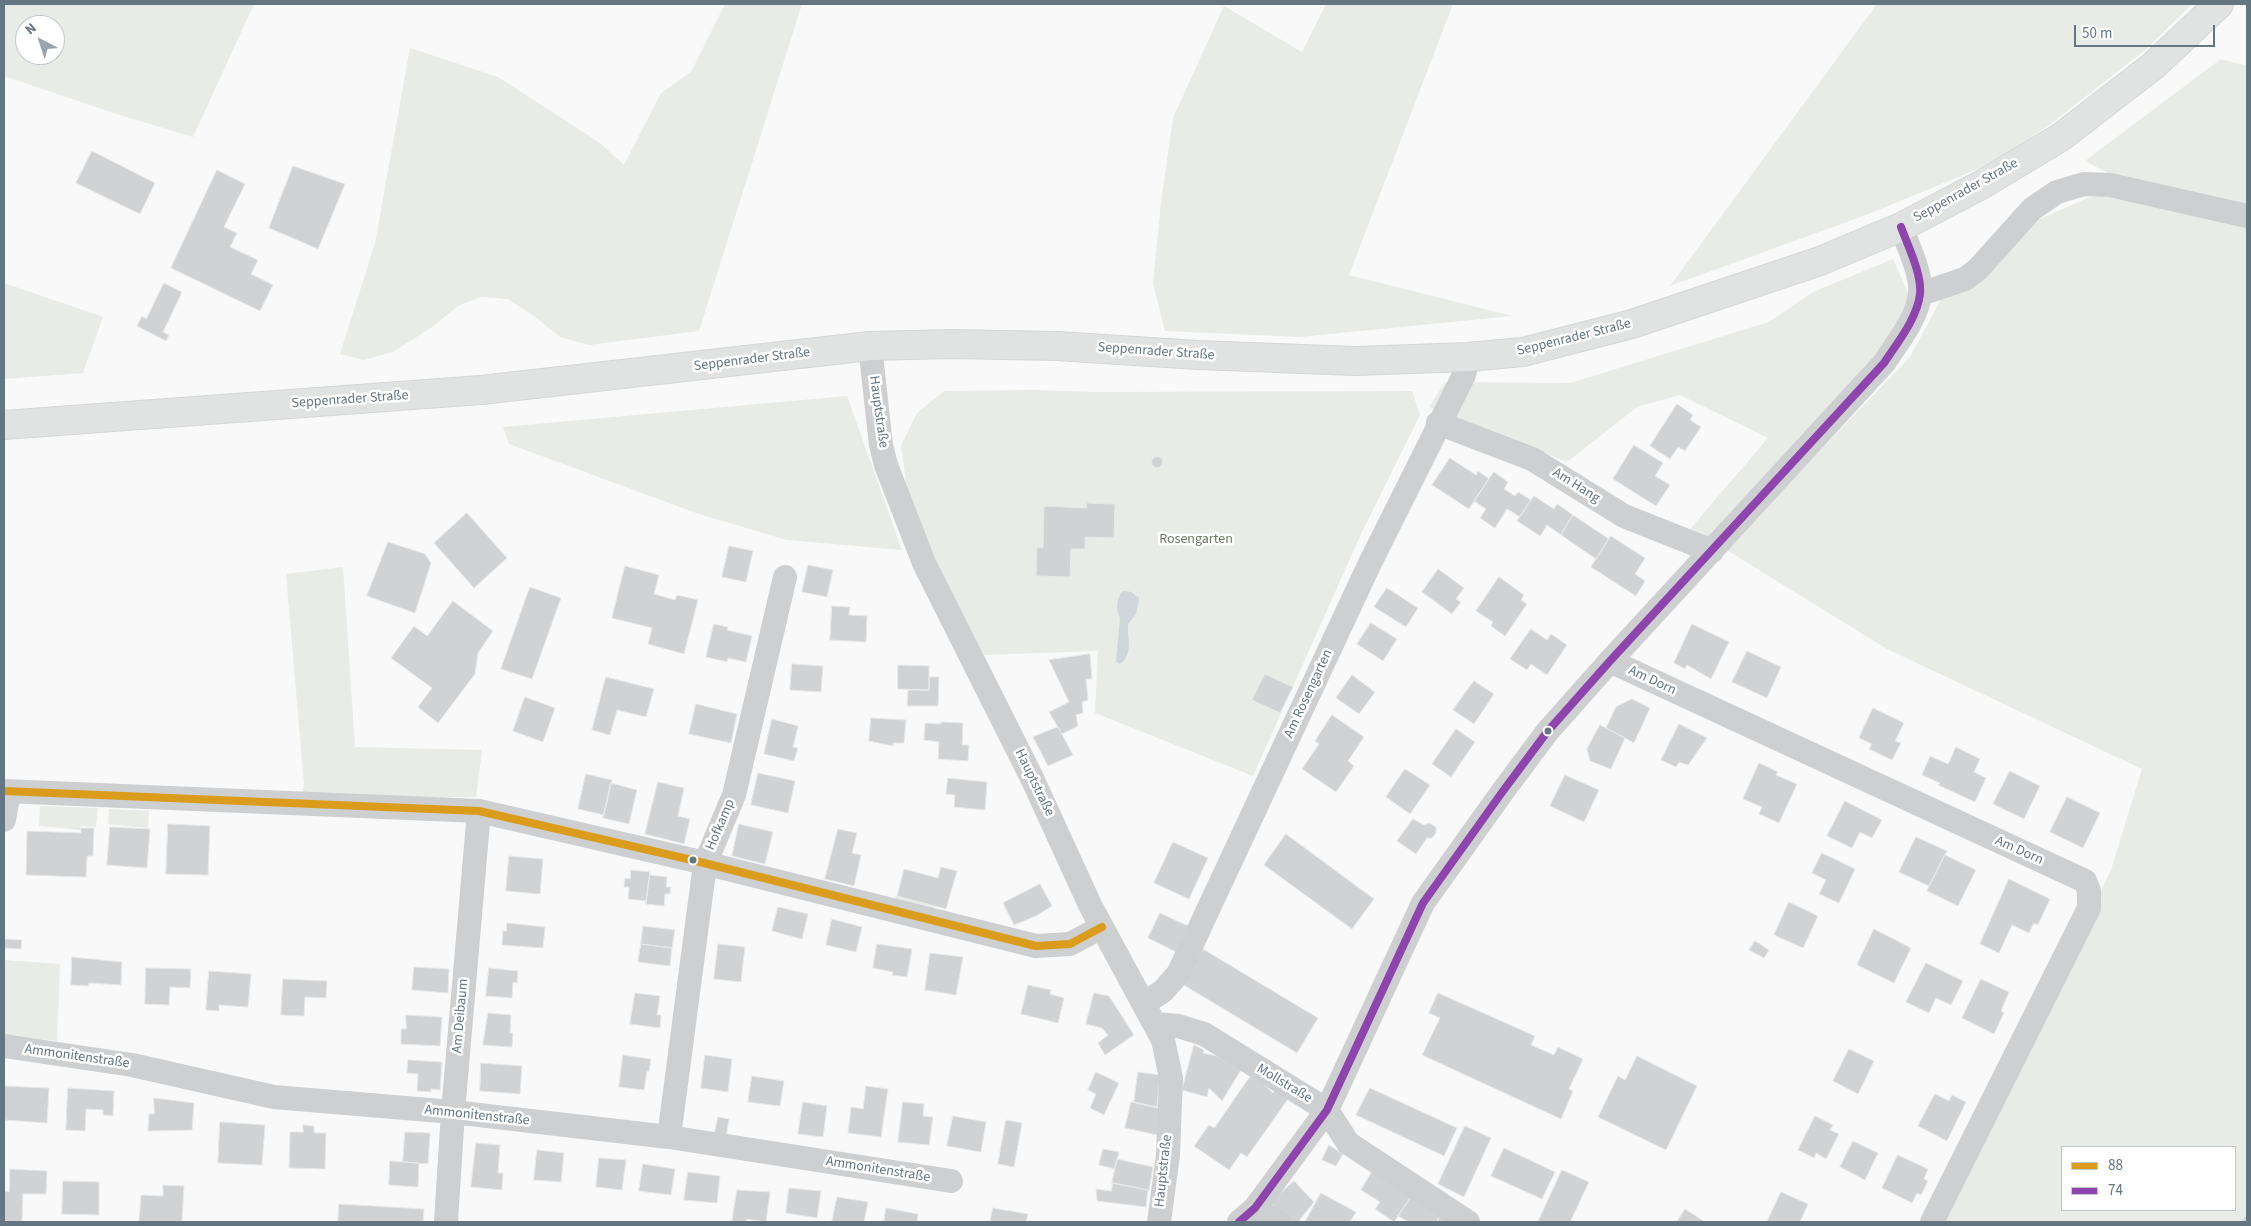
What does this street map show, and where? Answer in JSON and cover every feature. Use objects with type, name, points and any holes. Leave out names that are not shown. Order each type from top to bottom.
[{"type":"main road","name":"Seppenrader Straße","points":[[4,425],[480,390],[870,346],[951,344],[1057,346],[1198,355],[1466,366],[1632,324],[1820,262],[1901,227],[1983,184],[2062,137],[2153,66],[2219,4]]},
{"type":"street","points":[[1920,294],[1965,279],[1978,269],[2032,209],[2057,192],[2084,184],[2110,184],[2247,216]]},
{"type":"street","points":[[1279,1222],[1247,1215],[1327,1110],[1423,902],[1547,732],[1884,363],[1909,325],[1920,294],[1916,266],[1901,227]]},
{"type":"street","name":"Hauptstraße","points":[[870,346],[877,416],[886,465],[924,563],[1032,778],[1102,927],[1156,1024],[1168,1058],[1170,1078],[1168,1155],[1159,1222]]},
{"type":"street","name":"Am Rosengarten","points":[[1145,1003],[1163,992],[1178,974],[1370,563],[1466,366]]},
{"type":"street","name":"Am Hang","points":[[1438,423],[1532,459],[1624,516],[1712,551]]},
{"type":"street","name":"Hofkamp","points":[[669,1137],[705,864],[734,794],[785,576]]},
{"type":"street","name":"Am Dorn","points":[[1610,661],[2086,881],[2089,891],[2089,908],[1932,1222]]},
{"type":"street","points":[[4,820],[6,792],[479,811],[705,864],[1036,946],[1070,944],[1102,927]]},
{"type":"street","name":"Am Deibaum","points":[[446,1222],[453,1112],[479,811]]},
{"type":"street","name":"Mollstraße","points":[[1156,1024],[1178,1026],[1204,1034],[1327,1110],[1348,1143],[1468,1222]]},
{"type":"street","name":"Ammonitenstraße","points":[[4,1046],[132,1065],[274,1097],[453,1112],[669,1137],[951,1181]]},
{"type":"green space","points":[[4,4],[254,4],[193,137],[4,76]]},
{"type":"green space","points":[[725,4],[802,4],[699,331],[589,345],[560,337],[534,316],[508,299],[481,297],[458,306],[432,327],[393,352],[363,360],[340,354],[375,243],[410,48],[498,77],[600,143],[624,165],[661,93],[691,72]]},
{"type":"green space","points":[[1326,4],[1453,4],[1349,275],[1512,316],[1300,337],[1165,331],[1153,283],[1161,202],[1173,118],[1224,6],[1302,52]]},
{"type":"green space","points":[[1877,4],[2192,4],[2145,50],[2053,122],[1997,161],[1866,215],[1670,286]]},
{"type":"green space","points":[[2221,59],[2247,66],[2247,213],[2129,184],[2085,161]]},
{"type":"green space","points":[[2131,192],[2247,218],[2247,1222],[1937,1222],[2111,870],[2142,769],[1887,649],[1725,549],[1910,357],[1941,299],[1977,276],[2040,219],[2090,197]]},
{"type":"green space","points":[[1893,259],[1909,295],[1886,350],[1711,539],[1690,529],[1768,438],[1680,395],[1637,407],[1567,462],[1429,407],[1445,382],[1570,383],[1769,322],[1813,292]]},
{"type":"green space","points":[[4,283],[103,317],[83,373],[4,379]]},
{"type":"green space","name":"Rosengarten","points":[[1034,390],[1096,392],[1412,391],[1420,415],[1361,534],[1253,776],[1095,713],[1098,651],[984,655],[933,554],[907,489],[901,446],[917,413],[944,391]]},
{"type":"green space","points":[[847,396],[902,550],[787,540],[699,514],[509,444],[503,427]]},
{"type":"green space","points":[[343,567],[355,747],[482,750],[476,797],[301,799],[304,784],[286,574]]},
{"type":"green space","points":[[40,806],[98,808],[96,827],[81,826],[80,830],[39,826]]},
{"type":"green space","points":[[109,809],[149,811],[148,828],[108,824]]},
{"type":"green space","points":[[896,896],[935,906],[933,913],[894,903]]},
{"type":"green space","points":[[4,960],[60,964],[57,1041],[6,1035],[4,1032]]},
{"type":"shaded area","points":[[1123,591],[1131,592],[1139,598],[1136,614],[1128,624],[1129,646],[1127,655],[1120,664],[1116,662],[1120,618],[1117,604]]},
{"type":"building","points":[[92,151],[155,183],[140,214],[76,183]]},
{"type":"building","points":[[293,166],[345,184],[318,249],[269,228]]},
{"type":"building","points":[[217,170],[245,184],[224,227],[237,233],[230,247],[258,260],[251,274],[273,285],[260,311],[171,268]]},
{"type":"building","points":[[164,283],[182,292],[163,332],[169,335],[166,341],[137,326],[142,316],[146,319]]},
{"type":"building","points":[[1677,404],[1693,415],[1690,420],[1701,427],[1685,451],[1678,447],[1670,459],[1650,446]]},
{"type":"building","points":[[1634,445],[1663,463],[1655,476],[1670,485],[1656,506],[1613,479]]},
{"type":"building","points":[[1157,456],[1163,462],[1157,468],[1151,462]]},
{"type":"building","points":[[1450,458],[1476,475],[1478,471],[1489,479],[1469,509],[1432,485]]},
{"type":"building","points":[[1494,472],[1508,482],[1504,489],[1515,496],[1518,492],[1531,500],[1520,517],[1507,509],[1495,528],[1480,518],[1486,509],[1474,501]]},
{"type":"building","points":[[1534,496],[1554,509],[1557,504],[1573,515],[1561,535],[1547,525],[1540,536],[1517,521]]},
{"type":"building","points":[[1087,503],[1115,504],[1114,538],[1085,537],[1085,549],[1071,549],[1070,577],[1036,576],[1037,547],[1043,548],[1044,506],[1086,508]]},
{"type":"building","points":[[467,513],[507,558],[474,588],[434,543]]},
{"type":"building","points":[[1573,515],[1609,539],[1596,559],[1561,535]]},
{"type":"building","points":[[1611,536],[1645,558],[1635,574],[1645,581],[1636,596],[1591,567]]},
{"type":"building","points":[[388,542],[425,554],[431,563],[415,613],[367,596]]},
{"type":"building","points":[[729,546],[753,551],[746,582],[722,577]]},
{"type":"building","points":[[808,565],[833,570],[827,597],[802,592]]},
{"type":"building","points":[[625,566],[659,575],[654,594],[675,600],[677,595],[698,600],[684,654],[648,644],[652,628],[612,618]]},
{"type":"building","points":[[1438,569],[1464,588],[1456,599],[1461,602],[1452,614],[1422,592]]},
{"type":"building","points":[[1499,577],[1524,595],[1521,600],[1527,604],[1505,636],[1491,626],[1493,622],[1476,611]]},
{"type":"building","points":[[530,587],[561,598],[532,679],[501,669]]},
{"type":"building","points":[[1387,588],[1418,608],[1406,627],[1374,607]]},
{"type":"building","points":[[453,601],[493,631],[478,653],[475,674],[438,723],[418,707],[432,688],[391,658],[414,626],[427,636]]},
{"type":"building","points":[[832,606],[850,607],[849,615],[867,616],[866,642],[830,640]]},
{"type":"building","points":[[1371,623],[1397,639],[1383,661],[1357,644]]},
{"type":"building","points":[[714,624],[728,627],[727,630],[752,636],[746,662],[728,658],[727,662],[706,657]]},
{"type":"building","points":[[1692,624],[1729,642],[1711,679],[1687,665],[1685,669],[1674,663]]},
{"type":"building","points":[[1531,629],[1547,640],[1551,634],[1567,645],[1547,675],[1531,664],[1527,670],[1510,659]]},
{"type":"building","points":[[1747,651],[1781,667],[1767,698],[1732,682]]},
{"type":"building","points":[[1090,654],[1092,679],[1086,679],[1088,700],[1082,702],[1083,713],[1076,715],[1078,726],[1062,734],[1049,712],[1069,702],[1049,660]]},
{"type":"building","points":[[792,664],[823,666],[821,692],[790,690]]},
{"type":"building","points":[[898,665],[929,666],[929,690],[898,689]]},
{"type":"building","points":[[1265,674],[1293,687],[1280,713],[1252,700]]},
{"type":"building","points":[[1352,675],[1375,692],[1359,714],[1336,698]]},
{"type":"building","points":[[606,677],[654,689],[646,717],[617,710],[610,735],[592,730]]},
{"type":"building","points":[[929,677],[939,677],[938,706],[907,706],[908,690],[929,690]]},
{"type":"building","points":[[1474,681],[1494,694],[1474,724],[1453,710]]},
{"type":"building","points":[[525,697],[555,708],[543,742],[513,731]]},
{"type":"building","points":[[1632,699],[1650,708],[1634,743],[1606,728],[1616,707]]},
{"type":"building","points":[[696,704],[737,714],[731,743],[689,734]]},
{"type":"building","points":[[1873,708],[1904,723],[1895,741],[1901,743],[1892,760],[1869,749],[1872,744],[1859,738]]},
{"type":"building","points":[[1332,715],[1364,737],[1348,761],[1354,766],[1336,792],[1302,769],[1319,744],[1315,741]]},
{"type":"building","points":[[871,718],[906,720],[904,743],[893,743],[893,746],[869,741]]},
{"type":"building","points":[[772,719],[798,726],[793,747],[798,748],[794,761],[764,754]]},
{"type":"building","points":[[941,722],[963,723],[962,745],[969,745],[968,761],[938,759],[939,742],[924,740],[925,723],[941,724]]},
{"type":"building","points":[[1679,724],[1707,738],[1688,765],[1679,762],[1676,767],[1661,760]]},
{"type":"building","points":[[1600,725],[1625,738],[1611,769],[1590,761],[1587,749]]},
{"type":"building","points":[[1058,727],[1073,755],[1048,766],[1033,737]]},
{"type":"building","points":[[1456,729],[1475,742],[1451,777],[1432,764]]},
{"type":"building","points":[[1956,747],[1980,759],[1974,772],[1986,778],[1975,802],[1938,785],[1940,783],[1922,775],[1930,756],[1948,764]]},
{"type":"building","points":[[1759,763],[1778,772],[1776,775],[1797,784],[1779,823],[1759,814],[1762,807],[1743,799]]},
{"type":"building","points":[[1405,769],[1430,785],[1410,814],[1386,797]]},
{"type":"building","points":[[2010,771],[2040,786],[2024,819],[1993,804]]},
{"type":"building","points":[[758,773],[795,781],[788,813],[751,805]]},
{"type":"building","points":[[586,774],[612,780],[604,815],[578,809]]},
{"type":"building","points":[[1565,775],[1599,790],[1584,822],[1550,806]]},
{"type":"building","points":[[948,778],[987,782],[985,810],[954,807],[955,795],[946,794]]},
{"type":"building","points":[[658,782],[684,788],[678,816],[690,819],[684,844],[645,834]]},
{"type":"building","points":[[611,783],[637,790],[629,824],[603,818]]},
{"type":"building","points":[[2067,797],[2100,813],[2083,848],[2050,832]]},
{"type":"building","points":[[1845,801],[1882,820],[1872,838],[1860,832],[1852,848],[1827,836]]},
{"type":"building","points":[[1413,819],[1424,825],[1429,823],[1436,827],[1436,833],[1432,838],[1427,838],[1416,854],[1397,841]]},
{"type":"building","points":[[168,824],[210,826],[208,875],[166,874]]},
{"type":"building","points":[[739,824],[773,832],[765,864],[732,856]]},
{"type":"building","points":[[110,827],[150,829],[147,868],[107,865]]},
{"type":"building","points":[[81,828],[94,828],[93,856],[87,856],[86,877],[26,875],[27,831],[81,833]]},
{"type":"building","points":[[838,829],[857,833],[852,853],[861,855],[854,886],[825,879]]},
{"type":"building","points":[[1286,834],[1374,899],[1352,929],[1264,865]]},
{"type":"building","points":[[1916,837],[1947,851],[1929,886],[1899,872]]},
{"type":"building","points":[[1173,842],[1208,858],[1189,899],[1154,883]]},
{"type":"building","points":[[1822,853],[1855,869],[1839,903],[1819,894],[1826,880],[1812,873]]},
{"type":"building","points":[[1945,855],[1976,870],[1958,906],[1927,891]]},
{"type":"building","points":[[509,856],[543,859],[540,894],[506,891]]},
{"type":"building","points":[[941,867],[957,871],[946,909],[897,896],[904,869],[938,878]]},
{"type":"building","points":[[631,870],[650,872],[646,901],[628,899],[629,887],[624,887],[625,878],[630,879]]},
{"type":"building","points":[[650,875],[667,877],[666,887],[671,887],[670,894],[665,894],[664,906],[646,904]]},
{"type":"building","points":[[2009,879],[2050,899],[2038,925],[2034,923],[2029,933],[2012,925],[1999,953],[1980,944]]},
{"type":"building","points":[[1040,884],[1052,906],[1036,916],[1014,925],[1003,903]]},
{"type":"building","points":[[1789,902],[1818,916],[1803,948],[1774,935]]},
{"type":"building","points":[[778,907],[808,914],[802,939],[772,931]]},
{"type":"building","points":[[1160,913],[1190,927],[1178,953],[1148,938]]},
{"type":"building","points":[[832,919],[862,927],[856,952],[826,945]]},
{"type":"building","points":[[507,923],[545,927],[543,948],[502,945],[503,931],[506,931]]},
{"type":"building","points":[[643,926],[675,930],[672,948],[641,944]]},
{"type":"building","points":[[1874,929],[1911,948],[1894,983],[1857,965]]},
{"type":"building","points":[[4,939],[22,940],[21,949],[4,948]]},
{"type":"building","points":[[1755,941],[1769,950],[1764,958],[1749,950]]},
{"type":"building","points":[[641,944],[672,948],[670,966],[638,962]]},
{"type":"building","points":[[718,944],[745,947],[741,982],[714,979]]},
{"type":"building","points":[[877,944],[912,949],[907,977],[892,975],[893,972],[873,968]]},
{"type":"building","points":[[1203,949],[1318,1018],[1297,1053],[1182,984]]},
{"type":"building","points":[[930,953],[963,957],[956,995],[925,990]]},
{"type":"building","points":[[72,957],[122,962],[121,985],[89,983],[88,986],[71,985]]},
{"type":"building","points":[[1926,963],[1963,981],[1951,1005],[1936,998],[1929,1013],[1906,1002]]},
{"type":"building","points":[[414,967],[449,969],[448,993],[412,990]]},
{"type":"building","points":[[146,968],[191,969],[190,988],[170,987],[169,1005],[145,1004]]},
{"type":"building","points":[[489,968],[518,971],[517,983],[513,982],[512,998],[486,996]]},
{"type":"building","points":[[209,971],[251,974],[248,1007],[219,1005],[219,1011],[206,1010]]},
{"type":"building","points":[[283,979],[327,981],[326,998],[305,997],[304,1016],[281,1015]]},
{"type":"building","points":[[1981,979],[2009,992],[2001,1011],[2004,1013],[1994,1034],[1962,1018]]},
{"type":"building","points":[[1028,985],[1051,990],[1050,994],[1064,998],[1058,1023],[1021,1014]]},
{"type":"building","points":[[635,993],[660,996],[657,1015],[661,1015],[660,1028],[630,1024]]},
{"type":"building","points":[[1094,993],[1109,996],[1134,1035],[1105,1055],[1098,1043],[1108,1035],[1102,1028],[1086,1024]]},
{"type":"building","points":[[1438,993],[1535,1036],[1531,1045],[1554,1055],[1558,1047],[1583,1059],[1569,1089],[1573,1091],[1561,1119],[1422,1055],[1440,1018],[1429,1013]]},
{"type":"building","points":[[488,1013],[511,1015],[510,1033],[513,1033],[512,1047],[483,1045]]},
{"type":"building","points":[[406,1015],[442,1017],[440,1046],[401,1044],[401,1029],[406,1029]]},
{"type":"building","points":[[1194,1045],[1204,1050],[1203,1053],[1217,1056],[1241,1070],[1222,1101],[1209,1088],[1207,1097],[1182,1090]]},
{"type":"building","points":[[1849,1049],[1874,1061],[1858,1094],[1833,1081]]},
{"type":"building","points":[[623,1055],[651,1059],[644,1090],[619,1087]]},
{"type":"building","points":[[705,1055],[732,1059],[728,1092],[701,1088]]},
{"type":"building","points":[[1637,1056],[1697,1086],[1666,1150],[1598,1117],[1618,1076],[1625,1080]]},
{"type":"building","points":[[408,1060],[442,1062],[440,1090],[431,1089],[431,1092],[417,1091],[418,1074],[407,1073]]},
{"type":"building","points":[[481,1063],[522,1066],[520,1094],[480,1091]]},
{"type":"building","points":[[1096,1072],[1119,1083],[1104,1115],[1090,1108],[1096,1094],[1088,1090]]},
{"type":"building","points":[[1138,1072],[1160,1075],[1157,1107],[1134,1102]]},
{"type":"building","points":[[1252,1074],[1273,1093],[1275,1090],[1288,1099],[1247,1157],[1241,1153],[1229,1170],[1194,1146],[1209,1125],[1214,1128]]},
{"type":"building","points":[[752,1076],[784,1081],[780,1106],[748,1102]]},
{"type":"building","points":[[4,1086],[49,1088],[47,1123],[4,1120]]},
{"type":"building","points":[[866,1086],[888,1089],[881,1137],[848,1133],[851,1107],[863,1109]]},
{"type":"building","points":[[68,1088],[114,1091],[113,1116],[103,1115],[103,1110],[86,1109],[85,1131],[66,1130]]},
{"type":"building","points":[[1370,1088],[1457,1128],[1444,1156],[1356,1115]]},
{"type":"building","points":[[1935,1094],[1949,1101],[1952,1095],[1966,1102],[1947,1141],[1918,1126]]},
{"type":"building","points":[[154,1098],[194,1103],[192,1130],[148,1131],[149,1114],[154,1114]]},
{"type":"building","points":[[803,1102],[827,1106],[823,1137],[798,1134]]},
{"type":"building","points":[[903,1102],[924,1104],[923,1116],[933,1117],[929,1145],[898,1142]]},
{"type":"building","points":[[1131,1102],[1162,1109],[1157,1135],[1125,1128]]},
{"type":"building","points":[[953,1116],[986,1122],[981,1152],[947,1146]]},
{"type":"building","points":[[1815,1116],[1833,1125],[1830,1130],[1839,1134],[1826,1159],[1816,1153],[1814,1158],[1798,1150]]},
{"type":"building","points":[[718,1117],[729,1119],[726,1138],[714,1136]]},
{"type":"building","points":[[1006,1120],[1022,1123],[1014,1167],[998,1164]]},
{"type":"building","points":[[220,1122],[265,1125],[262,1165],[218,1163]]},
{"type":"building","points":[[303,1125],[314,1126],[314,1133],[326,1133],[325,1169],[289,1168],[290,1132],[303,1132]]},
{"type":"building","points":[[1465,1126],[1491,1138],[1464,1197],[1438,1184]]},
{"type":"building","points":[[405,1132],[430,1133],[428,1164],[403,1162]]},
{"type":"building","points":[[1853,1141],[1878,1153],[1865,1180],[1840,1167]]},
{"type":"building","points":[[476,1143],[500,1145],[498,1173],[503,1173],[502,1190],[471,1187]]},
{"type":"building","points":[[1329,1145],[1343,1154],[1336,1166],[1322,1160]]},
{"type":"building","points":[[1504,1148],[1555,1172],[1542,1199],[1491,1176]]},
{"type":"building","points":[[1103,1149],[1119,1152],[1115,1169],[1099,1165]]},
{"type":"building","points":[[537,1150],[564,1153],[561,1182],[534,1180]]},
{"type":"building","points":[[1898,1155],[1928,1169],[1924,1179],[1928,1181],[1921,1195],[1917,1193],[1912,1203],[1882,1188]]},
{"type":"building","points":[[599,1158],[626,1160],[622,1190],[596,1187]]},
{"type":"building","points":[[1117,1159],[1153,1167],[1149,1190],[1112,1183]]},
{"type":"building","points":[[390,1161],[419,1163],[418,1187],[389,1185]]},
{"type":"building","points":[[643,1164],[675,1169],[671,1195],[639,1191]]},
{"type":"building","points":[[10,1169],[47,1171],[46,1194],[23,1194],[22,1222],[4,1222],[4,1191],[9,1192]]},
{"type":"building","points":[[1562,1170],[1589,1182],[1570,1222],[1538,1222]]},
{"type":"building","points":[[688,1172],[720,1176],[717,1203],[684,1200]]},
{"type":"building","points":[[1372,1172],[1411,1197],[1394,1222],[1375,1209],[1380,1202],[1361,1190]]},
{"type":"building","points":[[63,1181],[99,1182],[99,1215],[62,1214]]},
{"type":"building","points":[[1294,1181],[1314,1202],[1298,1222],[1292,1222],[1271,1202]]},
{"type":"building","points":[[1113,1183],[1148,1190],[1146,1207],[1097,1201],[1096,1189],[1111,1191]]},
{"type":"building","points":[[163,1185],[184,1186],[182,1222],[139,1222],[141,1195],[163,1196]]},
{"type":"building","points":[[789,1188],[821,1191],[817,1218],[786,1213]]},
{"type":"building","points":[[737,1190],[770,1192],[766,1222],[747,1219],[746,1222],[732,1222]]},
{"type":"building","points":[[1781,1192],[1808,1204],[1800,1222],[1767,1222]]},
{"type":"building","points":[[1321,1193],[1356,1212],[1350,1222],[1305,1222]]},
{"type":"building","points":[[837,1197],[868,1202],[864,1222],[832,1222]]},
{"type":"building","points":[[1411,1197],[1440,1216],[1437,1222],[1409,1222],[1398,1216]]},
{"type":"building","points":[[339,1204],[424,1209],[423,1222],[338,1222]]},
{"type":"building","points":[[886,1208],[918,1214],[917,1222],[884,1222]]},
{"type":"building","points":[[993,1208],[1028,1214],[1026,1222],[990,1222]]},
{"type":"building","points":[[1685,1209],[1705,1222],[1677,1222]]},
{"type":"building","points":[[1440,1216],[1448,1222],[1437,1222]]},
{"type":"transit line","name":"74","points":[[1239,1222],[1255,1208],[1327,1110],[1423,903],[1547,732],[1884,363],[1900,339],[1911,322],[1920,294],[1917,269],[1901,227]]},
{"type":"transit line","name":"88","points":[[4,791],[479,811],[692,860],[1036,946],[1070,944],[1102,927]]}]
